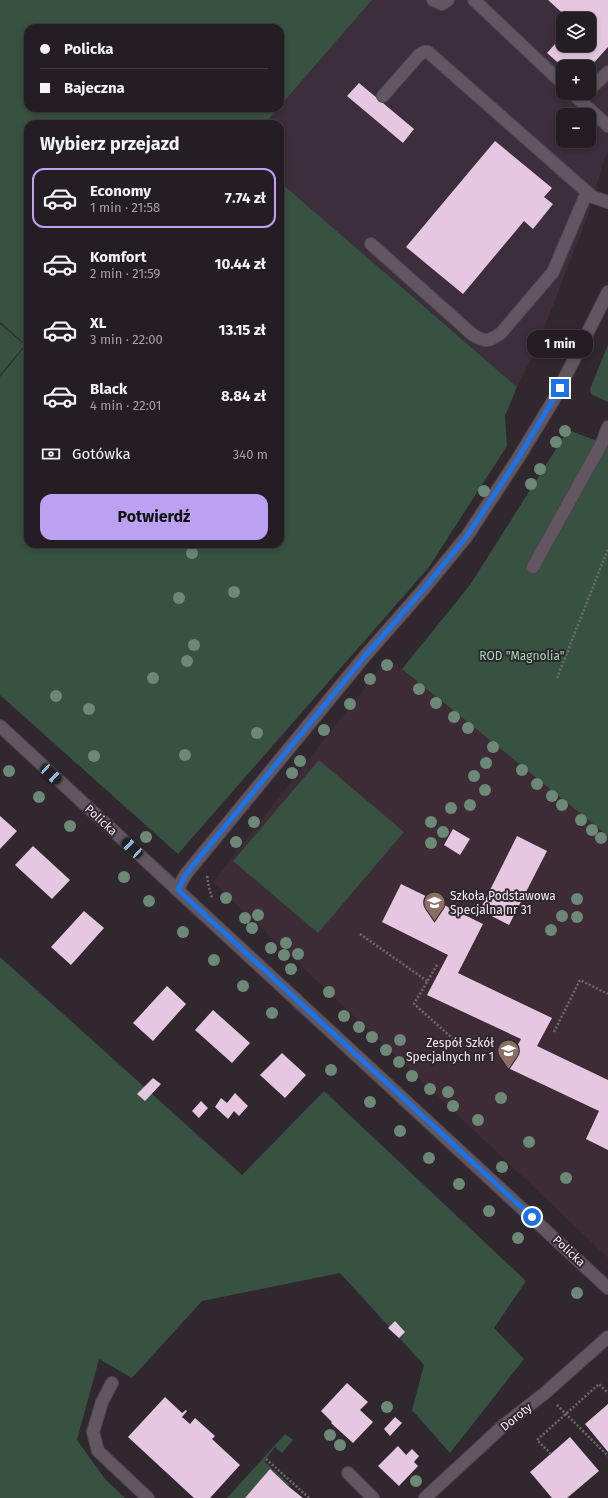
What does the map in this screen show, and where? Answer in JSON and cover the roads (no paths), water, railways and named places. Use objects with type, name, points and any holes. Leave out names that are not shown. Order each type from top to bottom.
[{"type":"street","points":[[433,0],[442,4],[448,0]]},
{"type":"street","points":[[474,0],[556,77]]},
{"type":"street","points":[[383,96],[419,55],[424,52],[428,52],[587,192],[593,197],[608,202]]},
{"type":"street","points":[[596,83],[608,72]]},
{"type":"street","points":[[584,100],[608,126]]},
{"type":"street","points":[[371,244],[473,335],[484,341],[492,340],[501,333],[553,272],[587,192]]},
{"type":"street","points":[[178,890],[186,874],[365,656],[422,591],[467,536],[517,460],[553,401],[608,292]]},
{"type":"street","points":[[533,567],[602,443],[608,427]]},
{"type":"street","name":"Policka","points":[[0,726],[608,1288]]},
{"type":"street","name":"Doroty","points":[[425,1498],[504,1425],[545,1393],[608,1337]]},
{"type":"street","points":[[112,1383],[102,1402],[93,1432],[98,1451],[148,1498]]},
{"type":"street","points":[[348,1473],[373,1498]]},
{"type":"place","name":"Szkoła Podstawowa Specjalna nr 31","points":[[434,922]]},
{"type":"place","name":"Zespół Szkół Specjalnych nr 1","points":[[509,1070]]},
{"type":"park label","name":"ROD \"Magnolia\"","points":[[522,656]]}]
